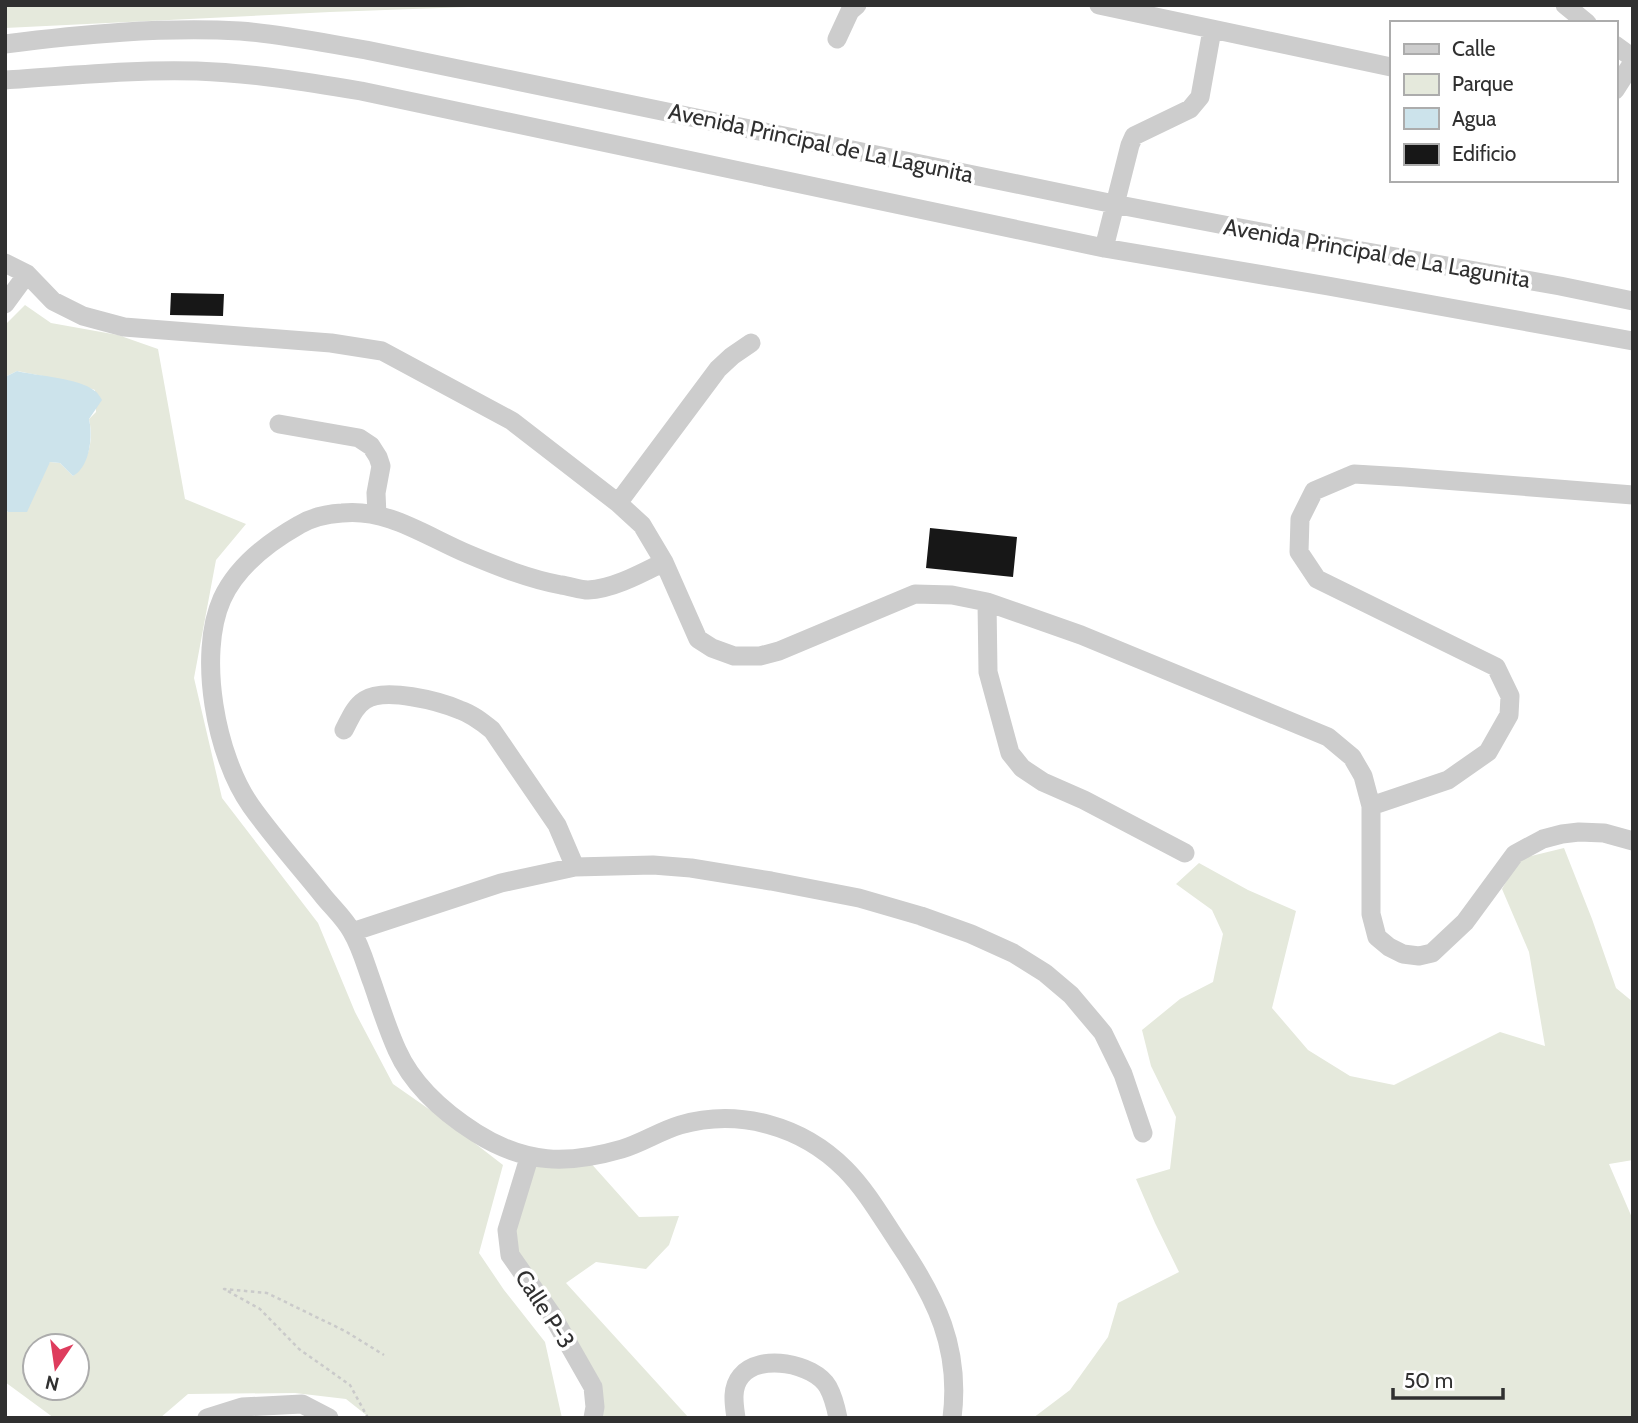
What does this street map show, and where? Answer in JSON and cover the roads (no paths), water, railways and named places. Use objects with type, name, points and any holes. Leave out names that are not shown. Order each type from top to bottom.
[{"type":"street","points":[[837,39],[849,11],[857,5]]},
{"type":"street","points":[[1099,5],[1390,67]]},
{"type":"street","points":[[1565,5],[1585,21]]},
{"type":"street","name":"Avenida Principal de La Lagunita","points":[[5,44],[137,30],[242,31],[287,37],[380,53],[1114,204],[1633,301]]},
{"type":"street","points":[[1104,248],[1130,145],[1135,136],[1190,109],[1200,97],[1212,30]]},
{"type":"street","points":[[1617,47],[1633,60],[1617,87]]},
{"type":"street","name":"Avenida Principal de La Lagunita","points":[[5,80],[197,71],[278,77],[361,90],[1104,248],[1633,341]]},
{"type":"street","points":[[5,263],[27,274],[52,301],[83,316],[124,327],[331,343],[382,351],[512,421],[618,503],[642,525],[664,562],[698,639],[712,649],[734,656],[760,656],[779,651],[915,594],[952,594],[987,602],[1081,635],[1328,737],[1352,757],[1363,776],[1371,806],[1371,914],[1377,937],[1403,954],[1419,956],[1432,953],[1465,922],[1515,854],[1543,839],[1579,832],[1604,833],[1633,841]]},
{"type":"street","points":[[5,304],[27,274]]},
{"type":"street","points":[[618,503],[718,369],[751,343]]},
{"type":"street","points":[[279,424],[359,438],[371,446],[381,466],[376,493],[377,515]]},
{"type":"street","points":[[1371,806],[1448,780],[1488,752],[1509,715],[1510,696],[1496,667],[1317,579],[1299,552],[1300,519],[1314,491],[1354,474],[1633,495]]},
{"type":"street","points":[[664,562],[623,582],[588,590],[535,580],[464,552],[417,529],[377,515],[356,511],[316,517],[300,523],[260,551],[229,587],[220,602],[211,646],[210,670],[224,748],[237,783],[249,804],[352,932],[398,1052],[412,1077],[429,1097],[458,1121],[500,1148],[529,1158],[560,1160],[593,1156],[626,1148],[657,1133],[687,1123],[719,1119],[737,1118],[768,1123],[799,1136],[848,1171],[913,1263],[935,1304],[947,1336],[954,1366],[953,1418]]},
{"type":"street","points":[[987,602],[988,672],[1010,753],[1022,768],[1043,782],[1084,800],[1185,853]]},
{"type":"street","points":[[344,730],[355,708],[368,698],[384,694],[429,700],[479,719],[492,730],[556,825],[575,867]]},
{"type":"street","points":[[352,932],[501,883],[575,867],[653,865],[691,868],[859,898],[971,934],[1013,953],[1045,973],[1071,995],[1103,1033],[1123,1074],[1143,1133]]},
{"type":"street","name":"Calle P-3","points":[[529,1158],[507,1230],[510,1255],[552,1315],[593,1387],[593,1418]]},
{"type":"street","points":[[736,1418],[733,1399],[740,1376],[761,1365],[780,1363],[798,1366],[817,1375],[828,1386],[838,1418]]},
{"type":"street","points":[[207,1418],[242,1407],[302,1404],[329,1418]]},
{"type":"water","points":[[17,371],[79,383],[95,391],[102,400],[89,419],[91,434],[87,458],[79,472],[73,476],[60,463],[50,462],[27,512],[8,512],[5,509],[5,377]]}]
